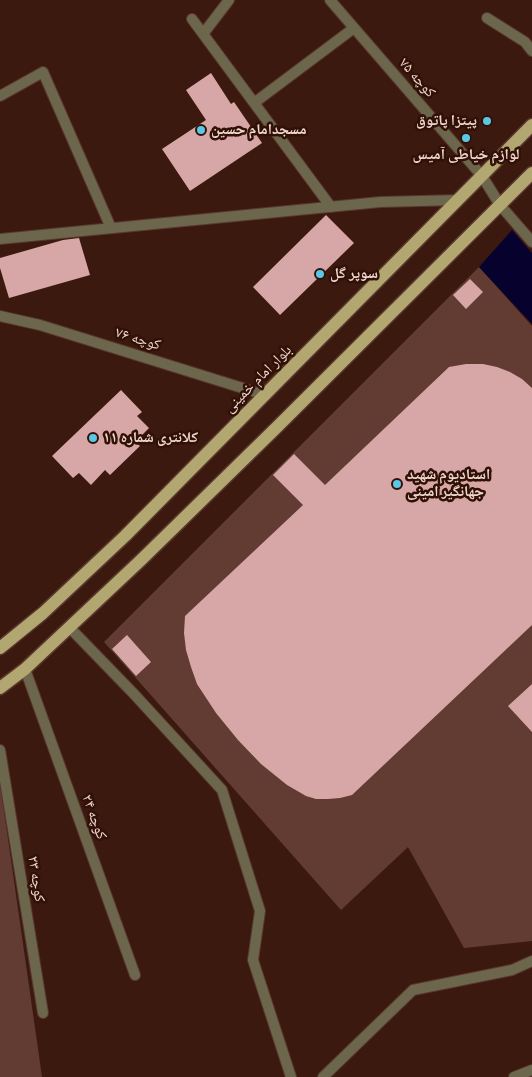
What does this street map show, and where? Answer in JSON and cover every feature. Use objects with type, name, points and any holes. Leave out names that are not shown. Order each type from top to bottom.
[{"type":"main road","name":"بلوار امام خمینی","points":[[0,648],[43,613],[125,536],[532,125]]},
{"type":"main road","points":[[0,688],[25,669],[142,560],[532,174]]},
{"type":"street","points":[[203,34],[230,0]]},
{"type":"street","name":"کوچه ۷۵","points":[[330,0],[482,176],[500,205],[532,242]]},
{"type":"street","points":[[487,18],[525,42],[532,51]]},
{"type":"street","points":[[192,19],[331,207]]},
{"type":"street","points":[[254,103],[354,28]]},
{"type":"street","points":[[0,96],[43,72],[111,228]]},
{"type":"street","points":[[0,238],[380,202],[458,200]]},
{"type":"street","name":"کوچه ۷۶","points":[[0,316],[40,325],[266,395]]},
{"type":"street","points":[[70,628],[134,694],[222,790],[260,911],[252,960],[291,1077]]},
{"type":"street","name":"کوچه ۲۴","points":[[25,669],[135,975]]},
{"type":"street","name":"کوچه ۲۳","points":[[0,750],[43,1013]]},
{"type":"street","points":[[323,1077],[413,990],[512,970],[532,961]]},
{"type":"street","points":[[514,1077],[532,1070]]},
{"type":"shaded area","points":[[512,230],[532,253],[532,324],[479,267]]},
{"type":"shaded area","name":"استادیوم شهید جهانگیر امینی","points":[[479,267],[532,326],[532,941],[464,948],[408,847],[341,910],[104,642]]},
{"type":"shaded area","points":[[0,783],[42,1077],[0,1077]]},
{"type":"building","name":"مسجدامام حسین","points":[[211,73],[231,104],[234,102],[262,143],[190,191],[162,149],[206,120],[186,90]]},
{"type":"building","points":[[326,215],[354,243],[280,315],[253,287]]},
{"type":"building","points":[[79,238],[90,275],[9,298],[0,268],[0,258],[63,240]]},
{"type":"building","points":[[470,279],[483,292],[466,309],[453,295]]},
{"type":"building","name":"استادیوم شهید جهانگیر امینی","points":[[483,364],[497,367],[522,379],[532,388],[532,625],[352,795],[328,799],[316,799],[306,796],[287,785],[261,764],[216,713],[197,684],[191,667],[184,633],[185,616],[303,505],[273,475],[294,454],[325,485],[449,367]]},
{"type":"building","points":[[121,390],[142,412],[137,416],[149,428],[135,442],[140,446],[110,475],[105,470],[91,485],[79,473],[73,478],[52,456]]},
{"type":"building","points":[[127,635],[151,662],[136,676],[112,649]]},
{"type":"building","points":[[532,684],[532,732],[508,706]]},
{"type":"place","name":"پیتزا پاتوق","points":[[487,121]]},
{"type":"place","name":"مسجدامام حسین","points":[[201,130]]},
{"type":"place","name":"لوازم خیاطی آمیس","points":[[466,138]]},
{"type":"place","name":"سوپر گل","points":[[320,274]]},
{"type":"place","name":"کلانتری شماره ۱۱","points":[[93,438]]},
{"type":"place","name":"استادیوم شهید جهانگیر امینی","points":[[397,484]]}]
